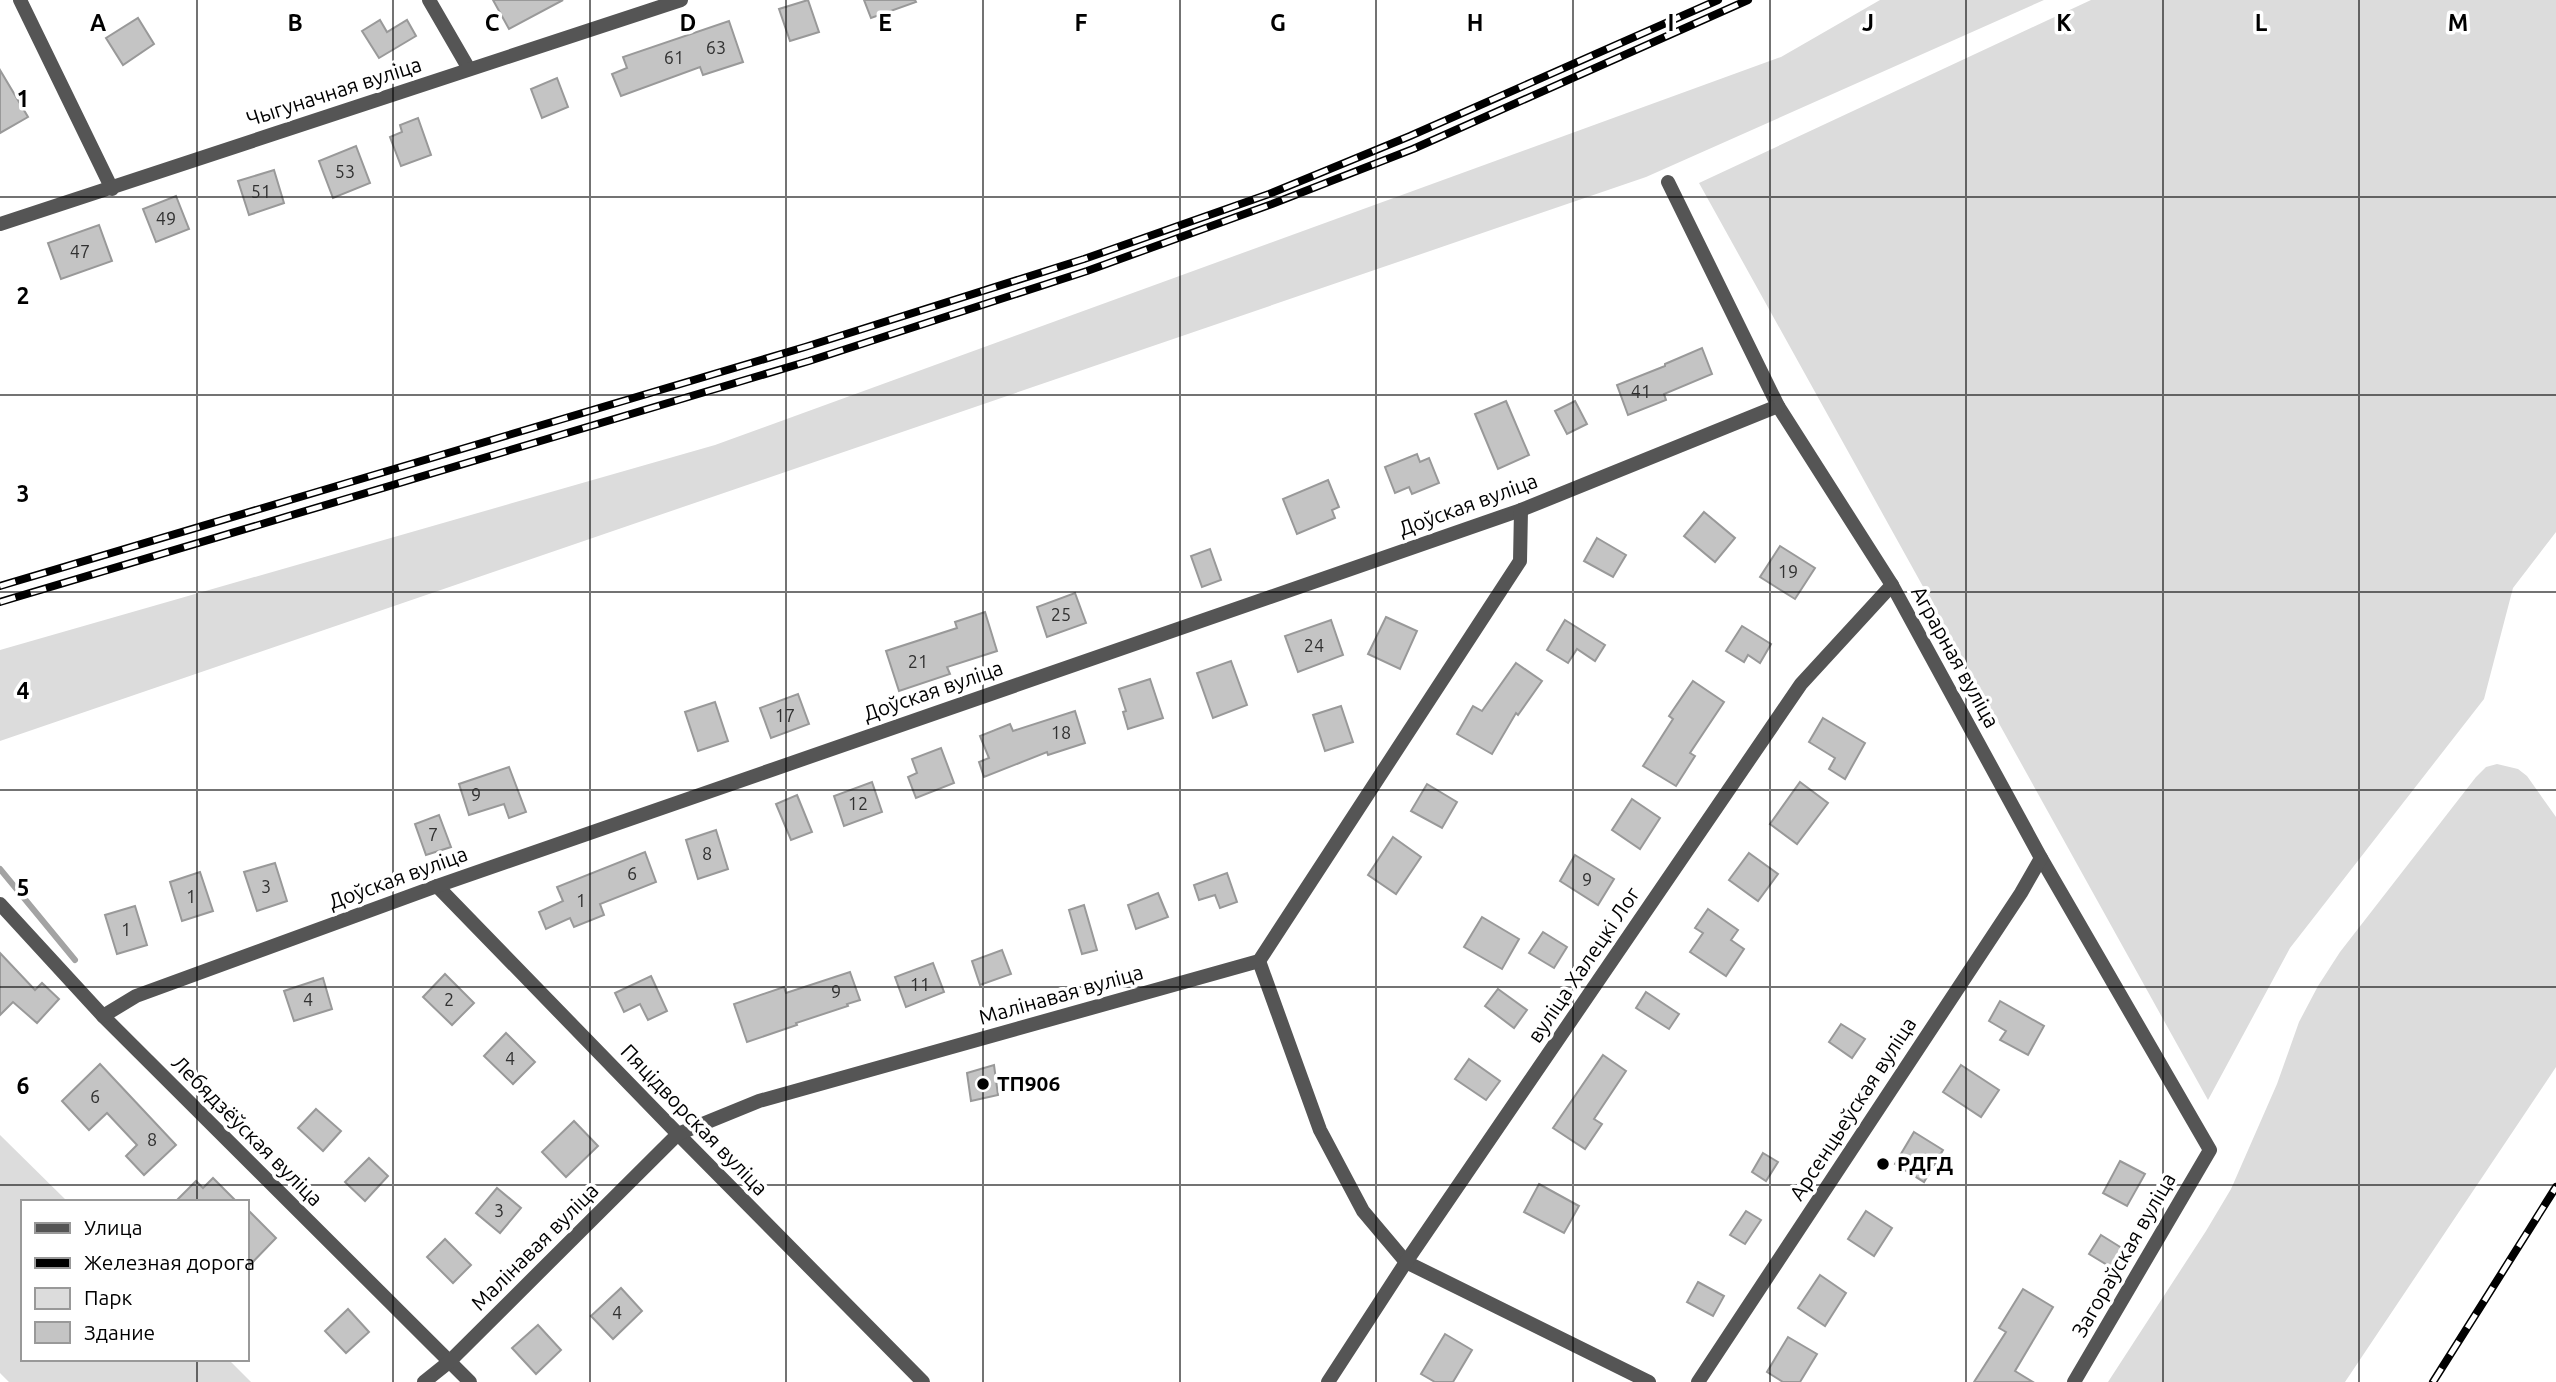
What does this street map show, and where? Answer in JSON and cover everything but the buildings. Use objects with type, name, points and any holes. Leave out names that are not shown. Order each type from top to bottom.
[{"type":"street","points":[[20,0],[112,189]]},
{"type":"street","points":[[429,0],[469,69]]},
{"type":"street","name":"Чыгуначная вуліца","points":[[0,225],[681,0]]},
{"type":"street","name":"Аграрная вуліца","points":[[1668,182],[1778,406],[1892,585],[2041,858],[2210,1150]]},
{"type":"street","name":"Доўская вуліца","points":[[103,1016],[136,996],[438,886],[1521,510],[1778,406]]},
{"type":"street","points":[[1521,510],[1520,561],[1259,961],[1320,1130],[1363,1211],[1406,1262],[1649,1382]]},
{"type":"street","name":"вуліца Халецкі Лог","points":[[1328,1382],[1406,1262],[1801,684],[1892,585]]},
{"type":"street","name":"Арсенцьеўская вуліца","points":[[1698,1382],[2021,893],[2041,858]]},
{"type":"street","name":"Пяцідворская вуліца","points":[[438,886],[923,1382]]},
{"type":"street","name":"Лебядзёўская вуліца","points":[[0,904],[103,1016],[470,1382]]},
{"type":"street","name":"Малінавая вуліца","points":[[424,1382],[449,1362],[678,1134],[760,1101],[1259,961]]},
{"type":"street","name":"Загораўская вуліца","points":[[2074,1382],[2210,1150]]},
{"type":"green space","points":[[1880,0],[2044,0],[1646,177],[0,741],[0,650],[715,445],[1781,57]]},
{"type":"green space","points":[[2091,0],[2556,0],[2556,532],[2513,588],[2484,699],[2290,948],[2208,1100],[1699,183]]},
{"type":"green space","points":[[2497,764],[2518,769],[2527,776],[2556,817],[2556,1067],[2345,1382],[2108,1382],[2231,1189],[2277,1084],[2299,1022],[2318,986],[2340,952],[2476,777],[2486,767]]},
{"type":"green space","points":[[0,1135],[66,1200],[21,1200],[21,1361],[230,1361],[251,1382],[9,1382],[0,1373]]},
{"type":"waterway","points":[[0,869],[75,960]]},
{"type":"railway","points":[[0,586],[805,347],[1084,259],[1269,194],[1410,136],[1718,0]]},
{"type":"railway","points":[[0,602],[809,361],[1087,271],[1413,149],[1748,0]]},
{"type":"railway","points":[[2433,1382],[2556,1187]]},
{"type":"place","name":"ТП906","points":[[983,1084]]},
{"type":"place","name":"РДГД","points":[[1883,1164]]}]
